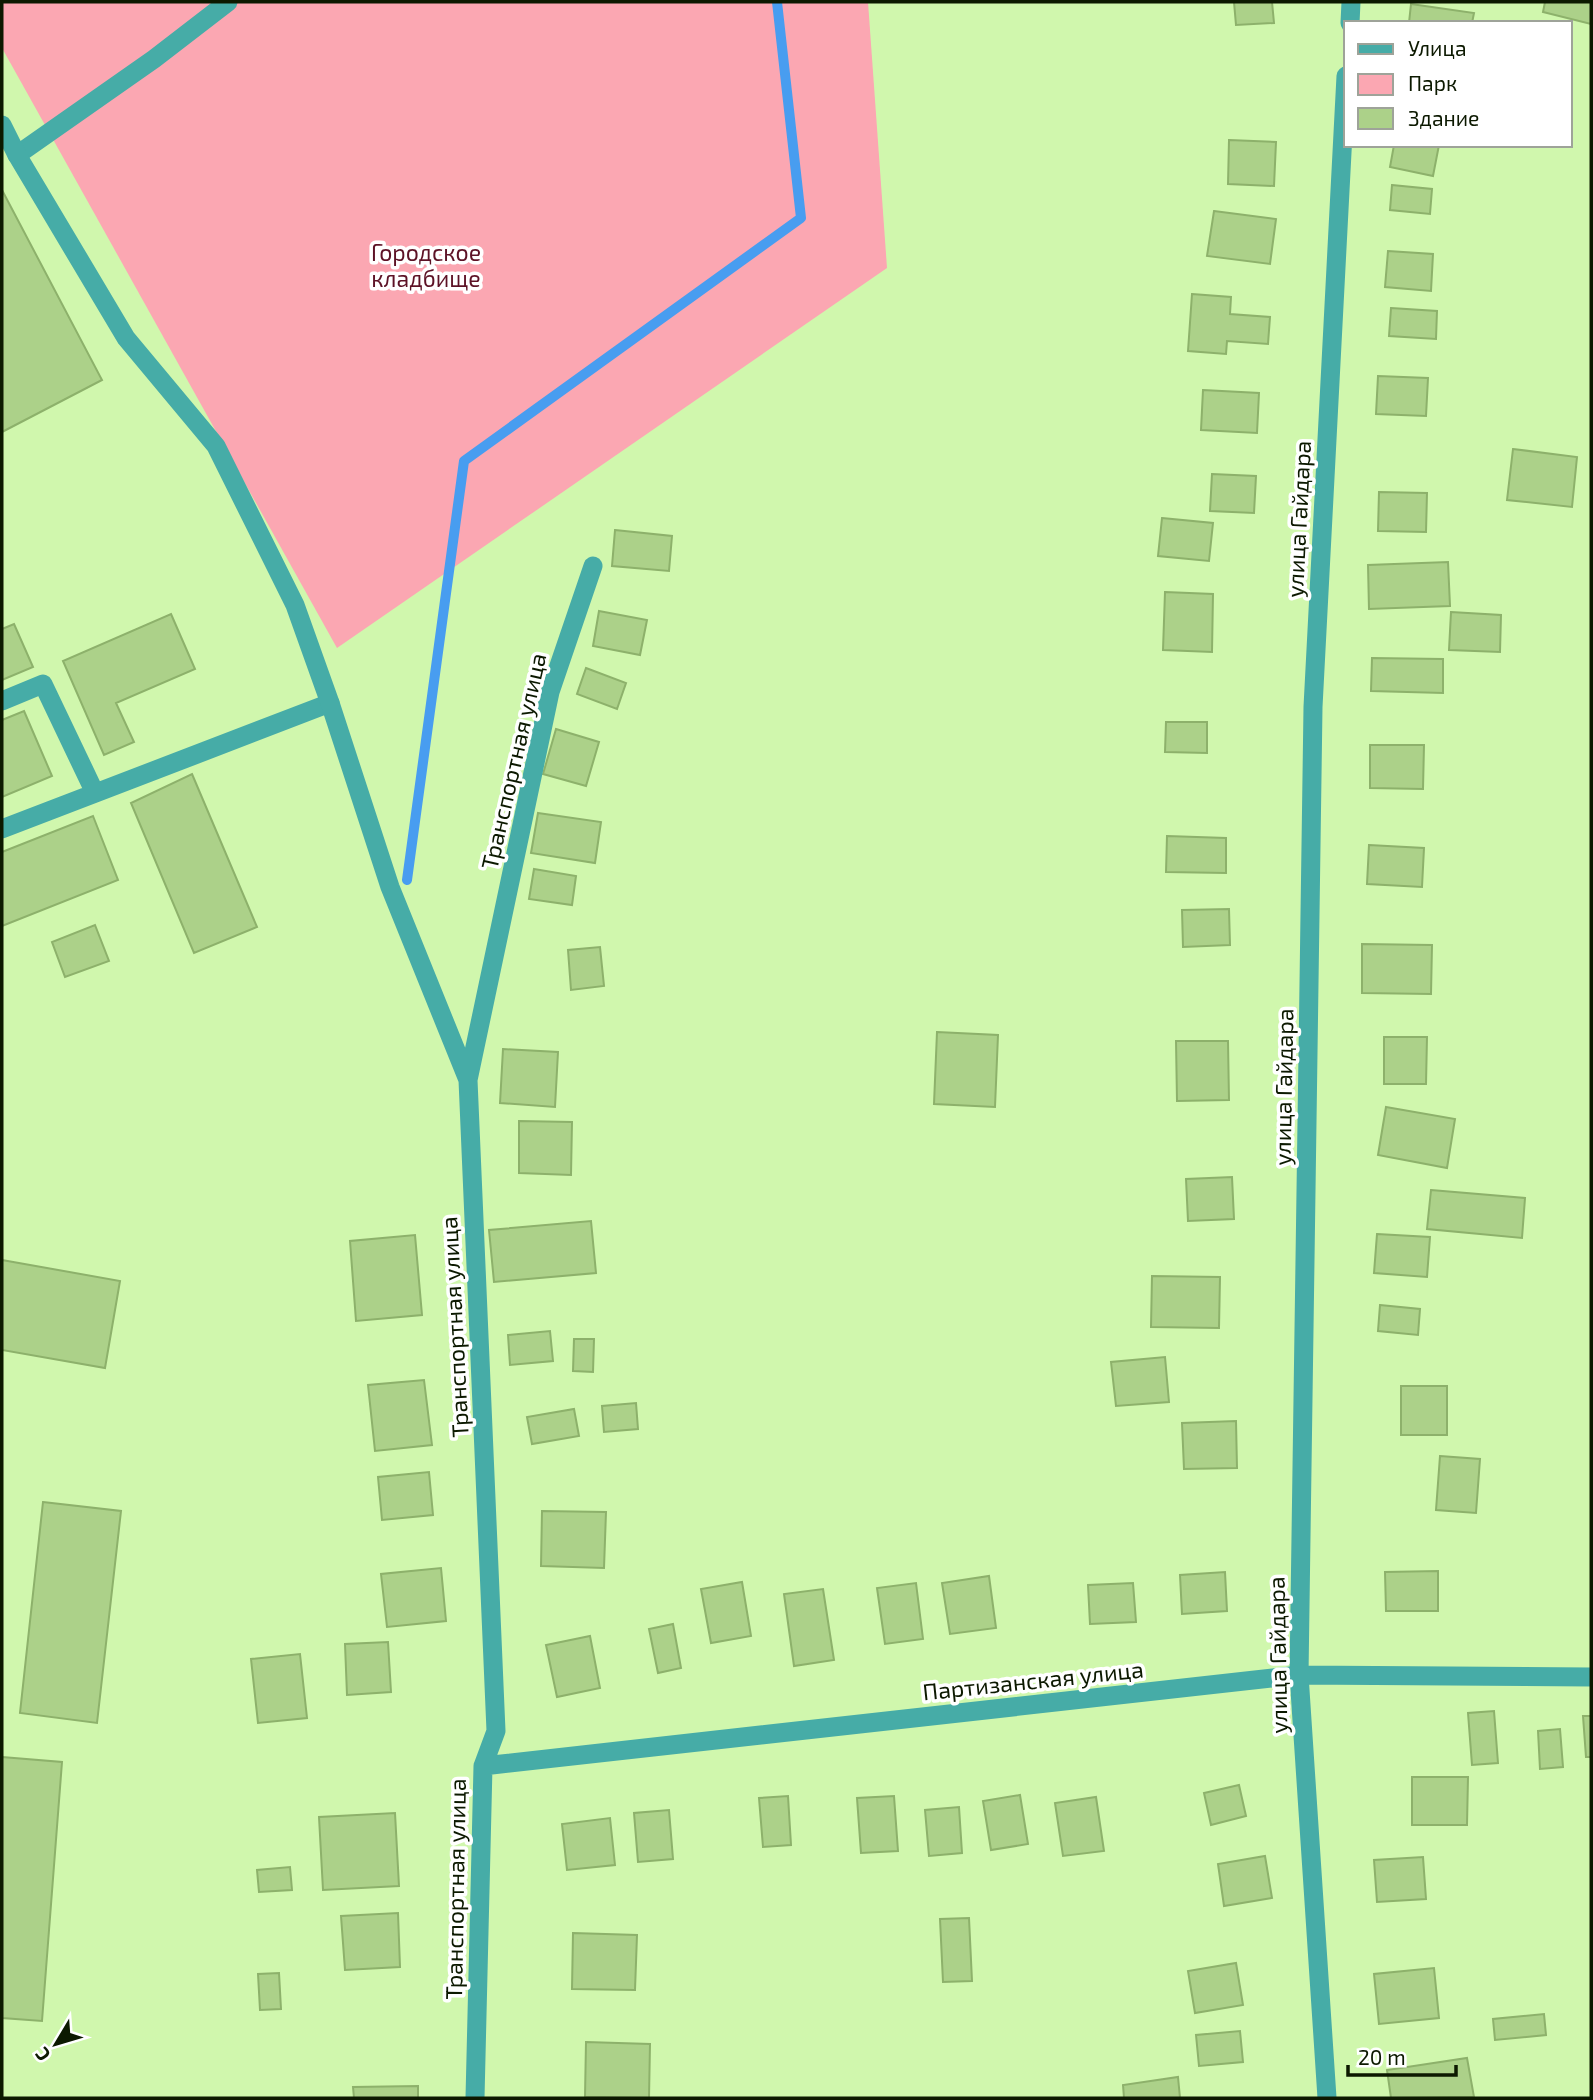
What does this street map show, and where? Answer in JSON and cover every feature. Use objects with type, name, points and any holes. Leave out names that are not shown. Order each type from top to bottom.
[{"type":"street","points":[[17,155],[154,59],[228,2]]},
{"type":"street","points":[[1350,21],[1351,2]]},
{"type":"street","name":"улица Гайдара","points":[[1327,2098],[1298,1675],[1313,707],[1344,114]]},
{"type":"street","points":[[2,125],[17,155],[126,338],[216,446],[295,605],[390,887],[468,1080]]},
{"type":"street","name":"Транспортная улица","points":[[475,2098],[483,1766],[496,1731],[468,1080],[550,692],[593,566]]},
{"type":"street","points":[[2,702],[43,684],[95,793]]},
{"type":"street","points":[[2,829],[330,703]]},
{"type":"street","name":"Партизанская улица","points":[[483,1766],[1298,1675],[1591,1677]]},
{"type":"green space","name":"Городское кладбище","points":[[2,2],[868,2],[887,268],[337,648],[2,48]]},
{"type":"building","points":[[1234,2],[1272,2],[1274,23],[1236,25]]},
{"type":"building","points":[[1545,2],[1591,2],[1591,24],[1543,12]]},
{"type":"building","points":[[1411,4],[1474,13],[1472,21],[1409,21]]},
{"type":"building","points":[[1229,140],[1276,142],[1274,186],[1228,184]]},
{"type":"building","points":[[1394,147],[1439,147],[1433,176],[1390,167]]},
{"type":"building","points":[[1392,185],[1432,189],[1430,214],[1390,210]]},
{"type":"building","points":[[2,190],[102,380],[2,432]]},
{"type":"building","points":[[1214,211],[1276,219],[1270,264],[1207,256]]},
{"type":"building","points":[[1388,251],[1433,254],[1431,291],[1385,287]]},
{"type":"building","points":[[1192,294],[1231,297],[1230,314],[1270,317],[1268,344],[1227,341],[1226,354],[1188,351]]},
{"type":"building","points":[[1391,308],[1437,311],[1436,339],[1389,336]]},
{"type":"building","points":[[1378,376],[1428,378],[1426,416],[1376,414]]},
{"type":"building","points":[[1203,390],[1259,393],[1257,433],[1201,430]]},
{"type":"building","points":[[1513,449],[1577,457],[1572,507],[1507,500]]},
{"type":"building","points":[[1212,474],[1256,476],[1254,513],[1210,511]]},
{"type":"building","points":[[1379,492],[1427,493],[1426,532],[1378,531]]},
{"type":"building","points":[[1162,518],[1213,523],[1209,561],[1158,556]]},
{"type":"building","points":[[615,530],[672,536],[669,571],[612,566]]},
{"type":"building","points":[[1448,562],[1450,606],[1369,609],[1368,565]]},
{"type":"building","points":[[1165,592],[1213,594],[1212,652],[1163,650]]},
{"type":"building","points":[[599,611],[647,620],[640,655],[593,646]]},
{"type":"building","points":[[1451,612],[1501,615],[1500,652],[1449,650]]},
{"type":"building","points":[[171,614],[195,669],[116,703],[134,742],[104,755],[63,661]]},
{"type":"building","points":[[14,624],[33,667],[2,680],[2,629]]},
{"type":"building","points":[[1372,658],[1443,659],[1443,693],[1371,691]]},
{"type":"building","points":[[586,668],[626,683],[617,709],[577,694]]},
{"type":"building","points":[[24,711],[52,776],[2,797],[2,720]]},
{"type":"building","points":[[1166,722],[1207,722],[1207,753],[1165,752]]},
{"type":"building","points":[[556,729],[599,742],[586,786],[543,774]]},
{"type":"building","points":[[1370,745],[1424,745],[1423,789],[1370,788]]},
{"type":"building","points":[[192,774],[257,927],[194,953],[131,803]]},
{"type":"building","points":[[538,813],[601,822],[595,863],[531,853]]},
{"type":"building","points":[[93,816],[118,880],[2,926],[2,852]]},
{"type":"building","points":[[1167,836],[1226,838],[1226,873],[1166,872]]},
{"type":"building","points":[[1369,845],[1424,848],[1422,887],[1367,884]]},
{"type":"building","points":[[534,869],[576,876],[572,905],[529,899]]},
{"type":"building","points":[[1229,909],[1230,945],[1183,947],[1182,910]]},
{"type":"building","points":[[95,925],[109,961],[65,977],[52,942]]},
{"type":"building","points":[[1362,944],[1432,945],[1431,994],[1362,993]]},
{"type":"building","points":[[600,947],[604,986],[571,990],[568,950]]},
{"type":"building","points":[[937,1032],[998,1035],[995,1107],[934,1104]]},
{"type":"building","points":[[1384,1037],[1427,1037],[1426,1084],[1384,1084]]},
{"type":"building","points":[[1176,1041],[1228,1041],[1229,1100],[1177,1101]]},
{"type":"building","points":[[503,1049],[558,1052],[555,1107],[500,1103]]},
{"type":"building","points":[[1386,1107],[1455,1119],[1447,1168],[1378,1155]]},
{"type":"building","points":[[519,1121],[572,1122],[571,1175],[519,1173]]},
{"type":"building","points":[[1232,1177],[1234,1219],[1188,1221],[1186,1179]]},
{"type":"building","points":[[1431,1190],[1525,1198],[1522,1238],[1427,1229]]},
{"type":"building","points":[[591,1221],[596,1273],[494,1282],[489,1230]]},
{"type":"building","points":[[1377,1234],[1430,1237],[1427,1277],[1374,1273]]},
{"type":"building","points":[[415,1235],[422,1315],[356,1321],[350,1241]]},
{"type":"building","points":[[2,1260],[120,1281],[105,1368],[2,1350]]},
{"type":"building","points":[[1152,1276],[1220,1277],[1219,1328],[1151,1327]]},
{"type":"building","points":[[1380,1305],[1420,1309],[1418,1335],[1378,1331]]},
{"type":"building","points":[[550,1331],[553,1361],[510,1365],[508,1335]]},
{"type":"building","points":[[574,1339],[594,1339],[593,1372],[573,1371]]},
{"type":"building","points":[[1165,1357],[1169,1402],[1116,1406],[1111,1362]]},
{"type":"building","points":[[424,1380],[432,1445],[375,1451],[368,1385]]},
{"type":"building","points":[[1401,1386],[1447,1386],[1447,1435],[1401,1435]]},
{"type":"building","points":[[636,1403],[638,1429],[604,1432],[602,1406]]},
{"type":"building","points":[[574,1409],[579,1436],[532,1444],[527,1417]]},
{"type":"building","points":[[1236,1421],[1237,1468],[1184,1469],[1182,1423]]},
{"type":"building","points":[[1440,1456],[1480,1459],[1476,1513],[1436,1510]]},
{"type":"building","points":[[429,1472],[433,1515],[382,1520],[378,1477]]},
{"type":"building","points":[[43,1502],[121,1511],[97,1723],[20,1713]]},
{"type":"building","points":[[542,1511],[606,1512],[604,1568],[541,1566]]},
{"type":"building","points":[[441,1568],[446,1621],[387,1627],[381,1574]]},
{"type":"building","points":[[1438,1571],[1438,1611],[1386,1611],[1385,1572]]},
{"type":"building","points":[[1225,1572],[1227,1611],[1182,1614],[1180,1575]]},
{"type":"building","points":[[989,1576],[996,1628],[950,1634],[942,1583]]},
{"type":"building","points":[[742,1582],[751,1636],[711,1643],[701,1589]]},
{"type":"building","points":[[916,1583],[923,1639],[885,1644],[877,1588]]},
{"type":"building","points":[[1133,1583],[1136,1622],[1090,1624],[1088,1585]]},
{"type":"building","points":[[823,1589],[834,1660],[794,1666],[784,1594]]},
{"type":"building","points":[[673,1624],[681,1668],[658,1673],[649,1629]]},
{"type":"building","points":[[590,1636],[600,1688],[557,1697],[546,1645]]},
{"type":"building","points":[[388,1642],[391,1692],[347,1695],[345,1644]]},
{"type":"building","points":[[300,1654],[307,1718],[258,1723],[251,1659]]},
{"type":"building","points":[[1494,1711],[1498,1763],[1472,1765],[1468,1713]]},
{"type":"building","points":[[1583,1716],[1591,1716],[1591,1757],[1586,1757]]},
{"type":"building","points":[[1560,1729],[1563,1767],[1540,1769],[1538,1731]]},
{"type":"building","points":[[2,1757],[62,1762],[42,2021],[2,2018]]},
{"type":"building","points":[[1412,1777],[1468,1777],[1467,1825],[1412,1825]]},
{"type":"building","points":[[1239,1785],[1246,1816],[1211,1825],[1204,1793]]},
{"type":"building","points":[[1020,1795],[1028,1844],[991,1850],[983,1801]]},
{"type":"building","points":[[788,1796],[791,1845],[763,1847],[759,1798]]},
{"type":"building","points":[[894,1796],[898,1851],[861,1853],[857,1798]]},
{"type":"building","points":[[1096,1797],[1104,1851],[1063,1856],[1055,1803]]},
{"type":"building","points":[[959,1807],[962,1853],[929,1856],[925,1810]]},
{"type":"building","points":[[669,1810],[673,1859],[638,1862],[634,1813]]},
{"type":"building","points":[[395,1813],[399,1886],[323,1890],[319,1817]]},
{"type":"building","points":[[610,1818],[615,1865],[567,1870],[562,1824]]},
{"type":"building","points":[[1265,1856],[1272,1898],[1224,1906],[1218,1864]]},
{"type":"building","points":[[1423,1857],[1426,1899],[1377,1902],[1374,1860]]},
{"type":"building","points":[[290,1867],[292,1890],[259,1892],[257,1870]]},
{"type":"building","points":[[398,1913],[400,1967],[345,1970],[341,1916]]},
{"type":"building","points":[[969,1918],[972,1981],[943,1982],[940,1919]]},
{"type":"building","points":[[573,1933],[637,1935],[635,1990],[572,1989]]},
{"type":"building","points":[[1236,1963],[1243,2005],[1195,2013],[1188,1971]]},
{"type":"building","points":[[1434,1968],[1439,2018],[1379,2024],[1374,1974]]},
{"type":"building","points":[[279,1973],[281,2009],[260,2010],[258,1974]]},
{"type":"building","points":[[1544,2014],[1546,2035],[1495,2040],[1493,2019]]},
{"type":"building","points":[[1240,2031],[1243,2062],[1199,2066],[1196,2035]]},
{"type":"building","points":[[586,2042],[650,2044],[649,2098],[585,2097]]},
{"type":"building","points":[[1467,2058],[1474,2097],[1391,2098],[1387,2070]]},
{"type":"building","points":[[1178,2077],[1180,2098],[1124,2098],[1123,2085]]},
{"type":"building","points":[[418,2086],[418,2098],[354,2098],[353,2087]]},
{"type":"waterway","points":[[407,880],[464,461],[801,218],[777,2]]}]
